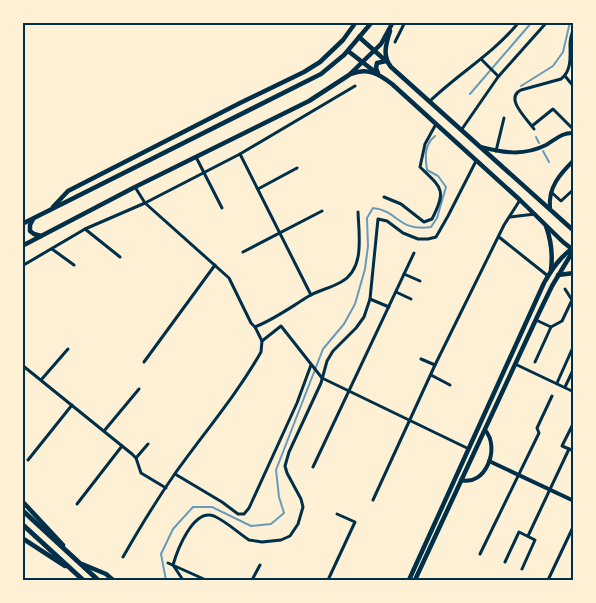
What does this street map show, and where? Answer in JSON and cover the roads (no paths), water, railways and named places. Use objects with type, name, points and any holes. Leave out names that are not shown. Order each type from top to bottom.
[{"type":"highway","points":[[22,510],[98,580]]},
{"type":"highway","points":[[22,524],[82,580]]},
{"type":"main road","points":[[51,210],[68,191],[304,72],[320,62],[343,40],[356,22]]},
{"type":"main road","points":[[22,224],[321,74],[348,51],[372,22]]},
{"type":"main road","points":[[22,238],[22,245],[196,156],[309,101],[349,75],[381,44],[392,24]]},
{"type":"main road","points":[[387,62],[385,49],[392,24]]},
{"type":"main road","points":[[359,37],[574,230]]},
{"type":"main road","points":[[348,51],[392,84],[545,225],[573,248]]},
{"type":"main road","points":[[379,75],[376,70],[377,63],[381,61],[387,62]]},
{"type":"main road","points":[[349,75],[365,70],[379,75]]},
{"type":"main road","points":[[34,218],[30,225],[30,231],[42,236]]},
{"type":"main road","points":[[545,225],[550,237],[552,259],[549,274]]},
{"type":"main road","points":[[408,580],[549,274],[566,252],[573,248]]},
{"type":"main road","points":[[414,580],[536,320],[573,248]]},
{"type":"main road","points":[[558,275],[574,273]]},
{"type":"main road","points":[[22,501],[79,563],[106,574],[114,580]]},
{"type":"main road","points":[[22,538],[73,571]]},
{"type":"street","points":[[396,42],[405,22]]},
{"type":"street","points":[[430,101],[500,44],[518,22]]},
{"type":"street","points":[[462,129],[498,76],[547,22]]},
{"type":"street","points":[[574,27],[570,41],[570,64],[565,76],[561,79],[516,92],[514,99],[517,107],[533,128],[553,109],[574,132]]},
{"type":"street","points":[[481,59],[498,76]]},
{"type":"street","points":[[565,76],[574,87]]},
{"type":"street","points":[[22,266],[85,229],[145,203],[240,154],[355,86]]},
{"type":"street","points":[[496,151],[504,118]]},
{"type":"street","points":[[384,197],[401,204],[424,222],[432,219],[442,196],[439,186],[420,167],[425,144],[436,124]]},
{"type":"street","points":[[479,146],[496,151],[518,153],[531,151],[567,133],[574,132]]},
{"type":"street","points":[[240,154],[311,295]]},
{"type":"street","points":[[196,156],[222,208]]},
{"type":"street","points":[[550,208],[551,192],[557,178],[574,160]]},
{"type":"street","points":[[183,580],[173,565],[175,558],[192,524],[204,516],[214,516],[249,540],[281,540],[290,536],[298,524],[303,507],[285,466],[289,452],[322,378],[327,361],[333,351],[356,328],[364,316],[370,299],[378,219],[387,221],[403,233],[418,238],[432,239],[436,236],[448,216],[476,161]]},
{"type":"street","points":[[258,189],[297,168]]},
{"type":"street","points":[[123,557],[175,474],[240,386],[261,352],[262,341],[229,278],[145,203],[135,187]]},
{"type":"street","points":[[551,192],[561,201],[574,189]]},
{"type":"street","points":[[374,500],[435,365],[509,217],[520,200]]},
{"type":"street","points":[[243,252],[322,211]]},
{"type":"street","points":[[255,327],[275,318],[311,295],[340,283],[349,276],[355,268],[360,245],[358,212]]},
{"type":"street","points":[[509,217],[535,214]]},
{"type":"street","points":[[85,229],[120,257]]},
{"type":"street","points":[[499,237],[549,274]]},
{"type":"street","points":[[52,249],[74,265]]},
{"type":"street","points":[[313,467],[414,254]]},
{"type":"street","points":[[144,362],[216,265]]},
{"type":"street","points":[[404,274],[420,281]]},
{"type":"street","points":[[535,362],[551,327],[562,321],[572,300],[565,289]]},
{"type":"street","points":[[396,292],[411,299]]},
{"type":"street","points":[[370,299],[390,307]]},
{"type":"street","points":[[536,320],[551,327]]},
{"type":"street","points":[[262,341],[281,326],[322,378],[469,449]]},
{"type":"street","points":[[557,383],[574,345]]},
{"type":"street","points":[[41,380],[68,349]]},
{"type":"street","points":[[421,360],[435,365]]},
{"type":"street","points":[[175,474],[222,502],[238,514],[244,514],[249,508],[312,364]]},
{"type":"street","points":[[516,364],[574,392]]},
{"type":"street","points":[[22,365],[136,458],[142,472],[166,488]]},
{"type":"street","points":[[565,387],[574,368]]},
{"type":"street","points":[[431,374],[450,385]]},
{"type":"street","points":[[104,431],[139,389]]},
{"type":"street","points":[[480,554],[539,433],[537,428],[552,396]]},
{"type":"street","points":[[28,460],[72,405]]},
{"type":"street","points":[[574,422],[562,446],[574,451]]},
{"type":"street","points":[[461,480],[472,482],[478,478],[489,461],[492,443],[485,430]]},
{"type":"street","points":[[136,458],[148,444]]},
{"type":"street","points":[[77,504],[122,446]]},
{"type":"street","points":[[528,536],[569,449]]},
{"type":"street","points":[[489,461],[574,501]]},
{"type":"street","points":[[328,580],[355,522],[337,514]]},
{"type":"street","points":[[548,580],[574,525]]},
{"type":"street","points":[[505,562],[519,532],[528,536],[536,540],[522,570]]},
{"type":"street","points":[[168,563],[206,580]]},
{"type":"street","points":[[252,580],[260,565]]},
{"type":"waterway","points":[[470,94],[532,22]]},
{"type":"waterway","points":[[521,86],[553,66],[563,52],[570,22]]},
{"type":"waterway","points":[[166,580],[161,554],[173,529],[193,507],[212,507],[251,526],[271,524],[284,513],[279,497],[276,470],[323,349],[344,324],[355,304],[365,269],[368,246],[367,218],[373,208],[382,210],[412,227],[431,227],[437,218],[446,187],[438,176],[427,170],[427,147],[435,136]]},
{"type":"waterway","points":[[536,137],[539,143]]},
{"type":"waterway","points":[[543,151],[549,162]]}]
